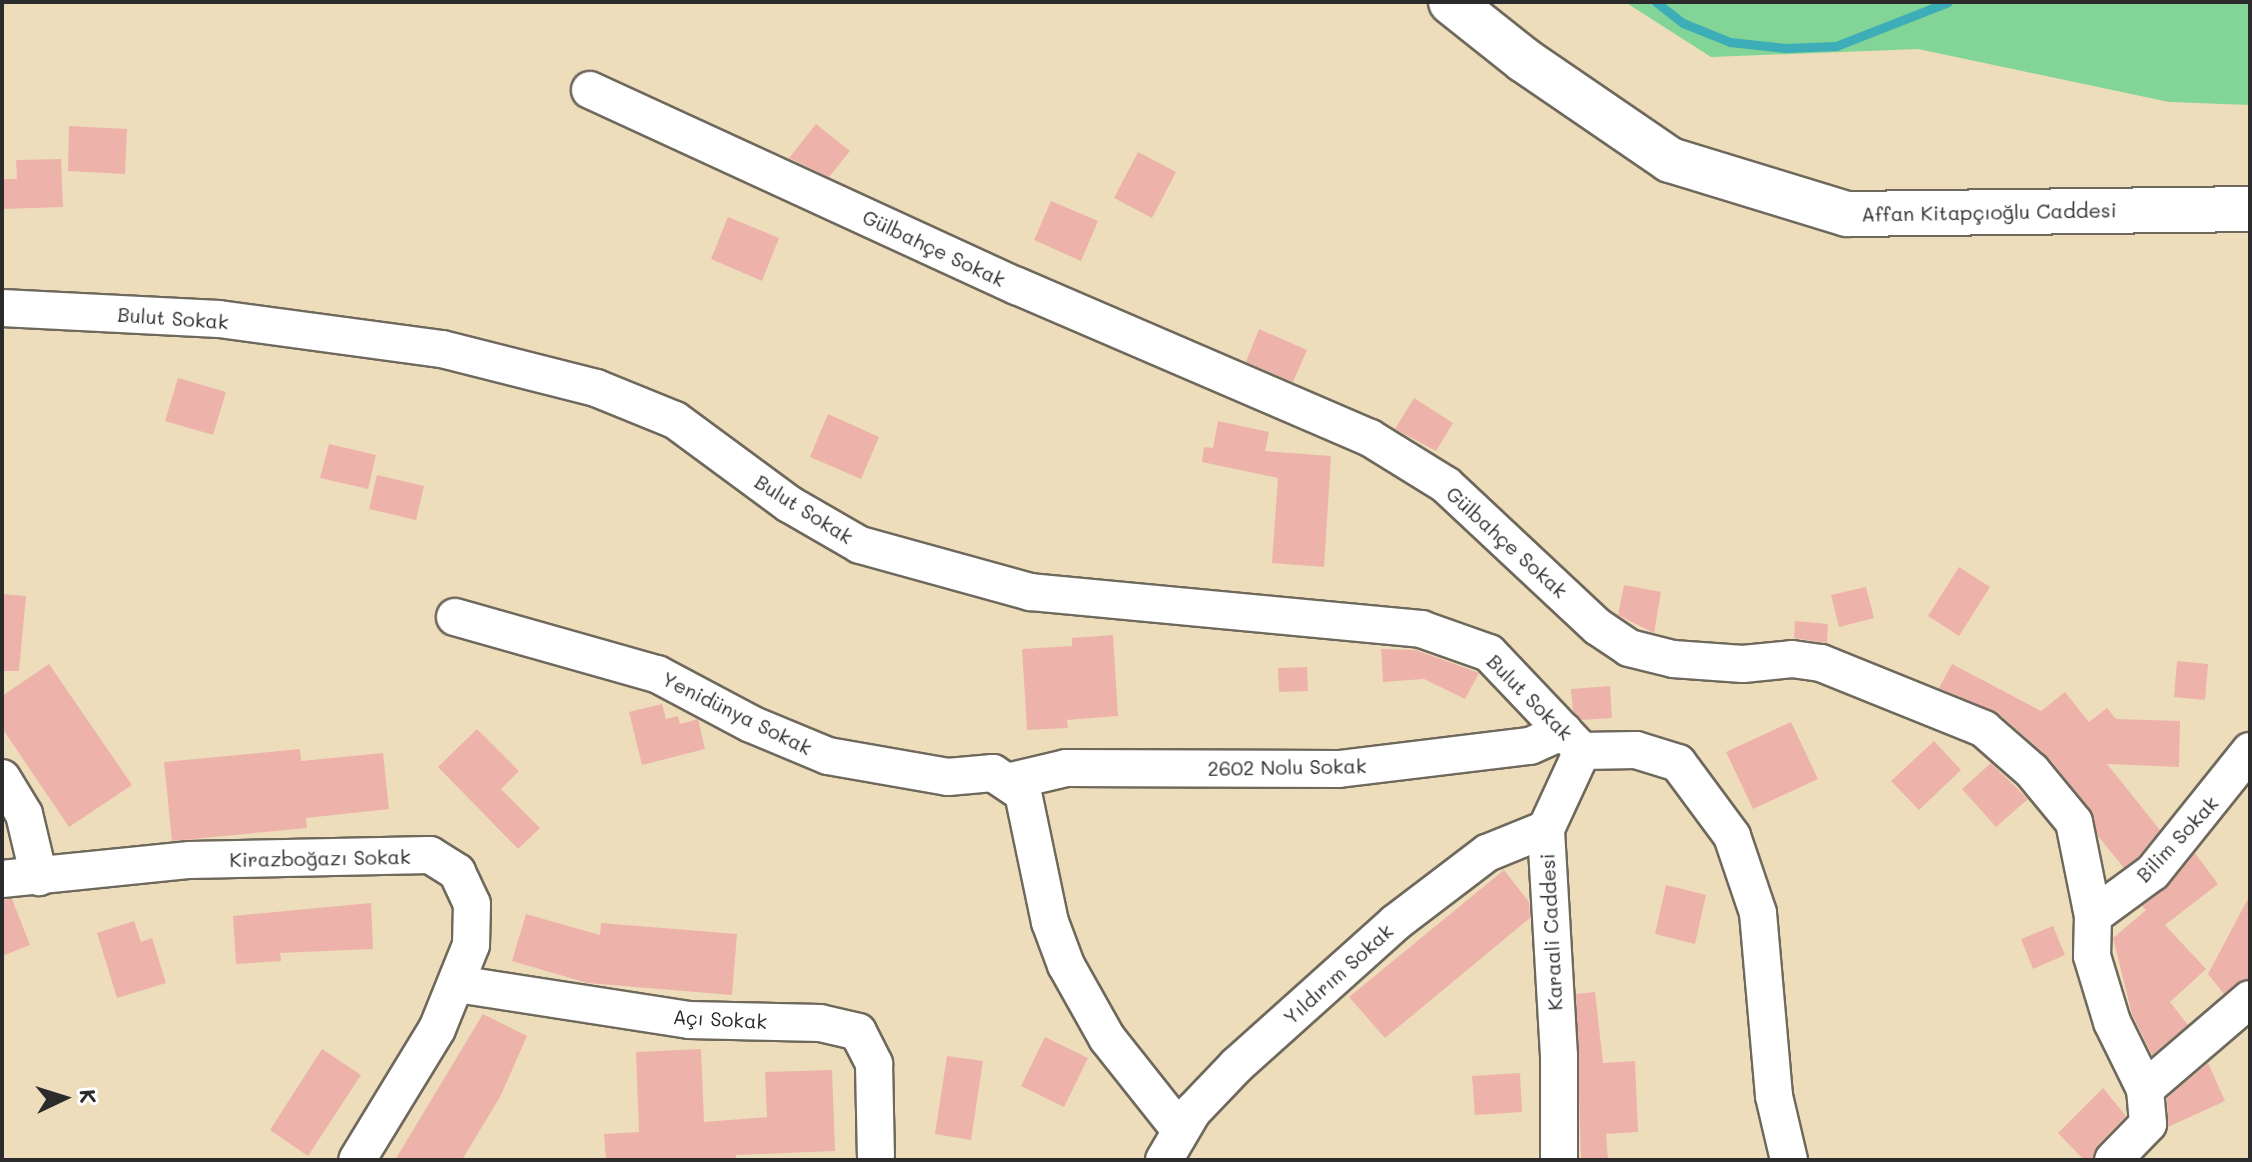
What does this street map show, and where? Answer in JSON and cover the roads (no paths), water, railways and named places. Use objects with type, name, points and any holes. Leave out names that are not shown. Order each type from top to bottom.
[{"type":"street","name":"Affan Kitapçıoğlu Caddesi","points":[[1451,2],[1524,60],[1670,160],[1847,214],[2250,209]]},
{"type":"street","name":"Gülbahçe Sokak","points":[[590,90],[1017,286],[1370,438],[1446,485],[1598,627],[1629,648],[1673,659],[1821,663],[1984,729],[2032,771],[2074,822],[2093,916],[2092,956],[2112,1022],[2145,1089],[2148,1124],[2113,1160]]},
{"type":"street","name":"Bulut Sokak","points":[[2,308],[219,319],[442,349],[596,388],[675,420],[789,504],[860,545],[1031,592],[1421,629],[1489,653],[1573,741]]},
{"type":"street","name":"Yenidünya Sokak","points":[[455,617],[657,674],[751,724],[828,756],[948,777],[993,773],[1007,782]]},
{"type":"street","name":"2602 Nolu Sokak","points":[[1007,782],[1066,768],[1339,769],[1573,741]]},
{"type":"street","name":"Karaali Caddesi","points":[[1559,1160],[1559,1056],[1546,829],[1573,741]]},
{"type":"street","points":[[1573,741],[1636,750],[1678,763],[1732,836],[1758,913],[1774,1096],[1789,1160]]},
{"type":"street","name":"Bilim Sokak","points":[[2093,916],[2153,872],[2250,751]]},
{"type":"street","points":[[2,778],[24,814],[39,877]]},
{"type":"street","points":[[1007,782],[1023,793],[1050,922],[1066,965],[1172,1145]]},
{"type":"street","name":"Yıldırım Sokak","points":[[1172,1145],[1237,1065],[1395,923],[1487,853],[1546,829]]},
{"type":"street","name":"Kirazboğazı Sokak","points":[[2,879],[190,860],[430,855],[457,872],[472,904],[471,945],[437,1029],[357,1160]]},
{"type":"street","name":"Açı Sokak","points":[[457,984],[689,1020],[820,1023],[858,1032],[874,1064],[875,1159]]},
{"type":"street","points":[[2145,1089],[2250,999]]},
{"type":"waterway","points":[[1656,2],[1683,23],[1730,42],[1785,48],[1836,46],[1948,2]]}]
